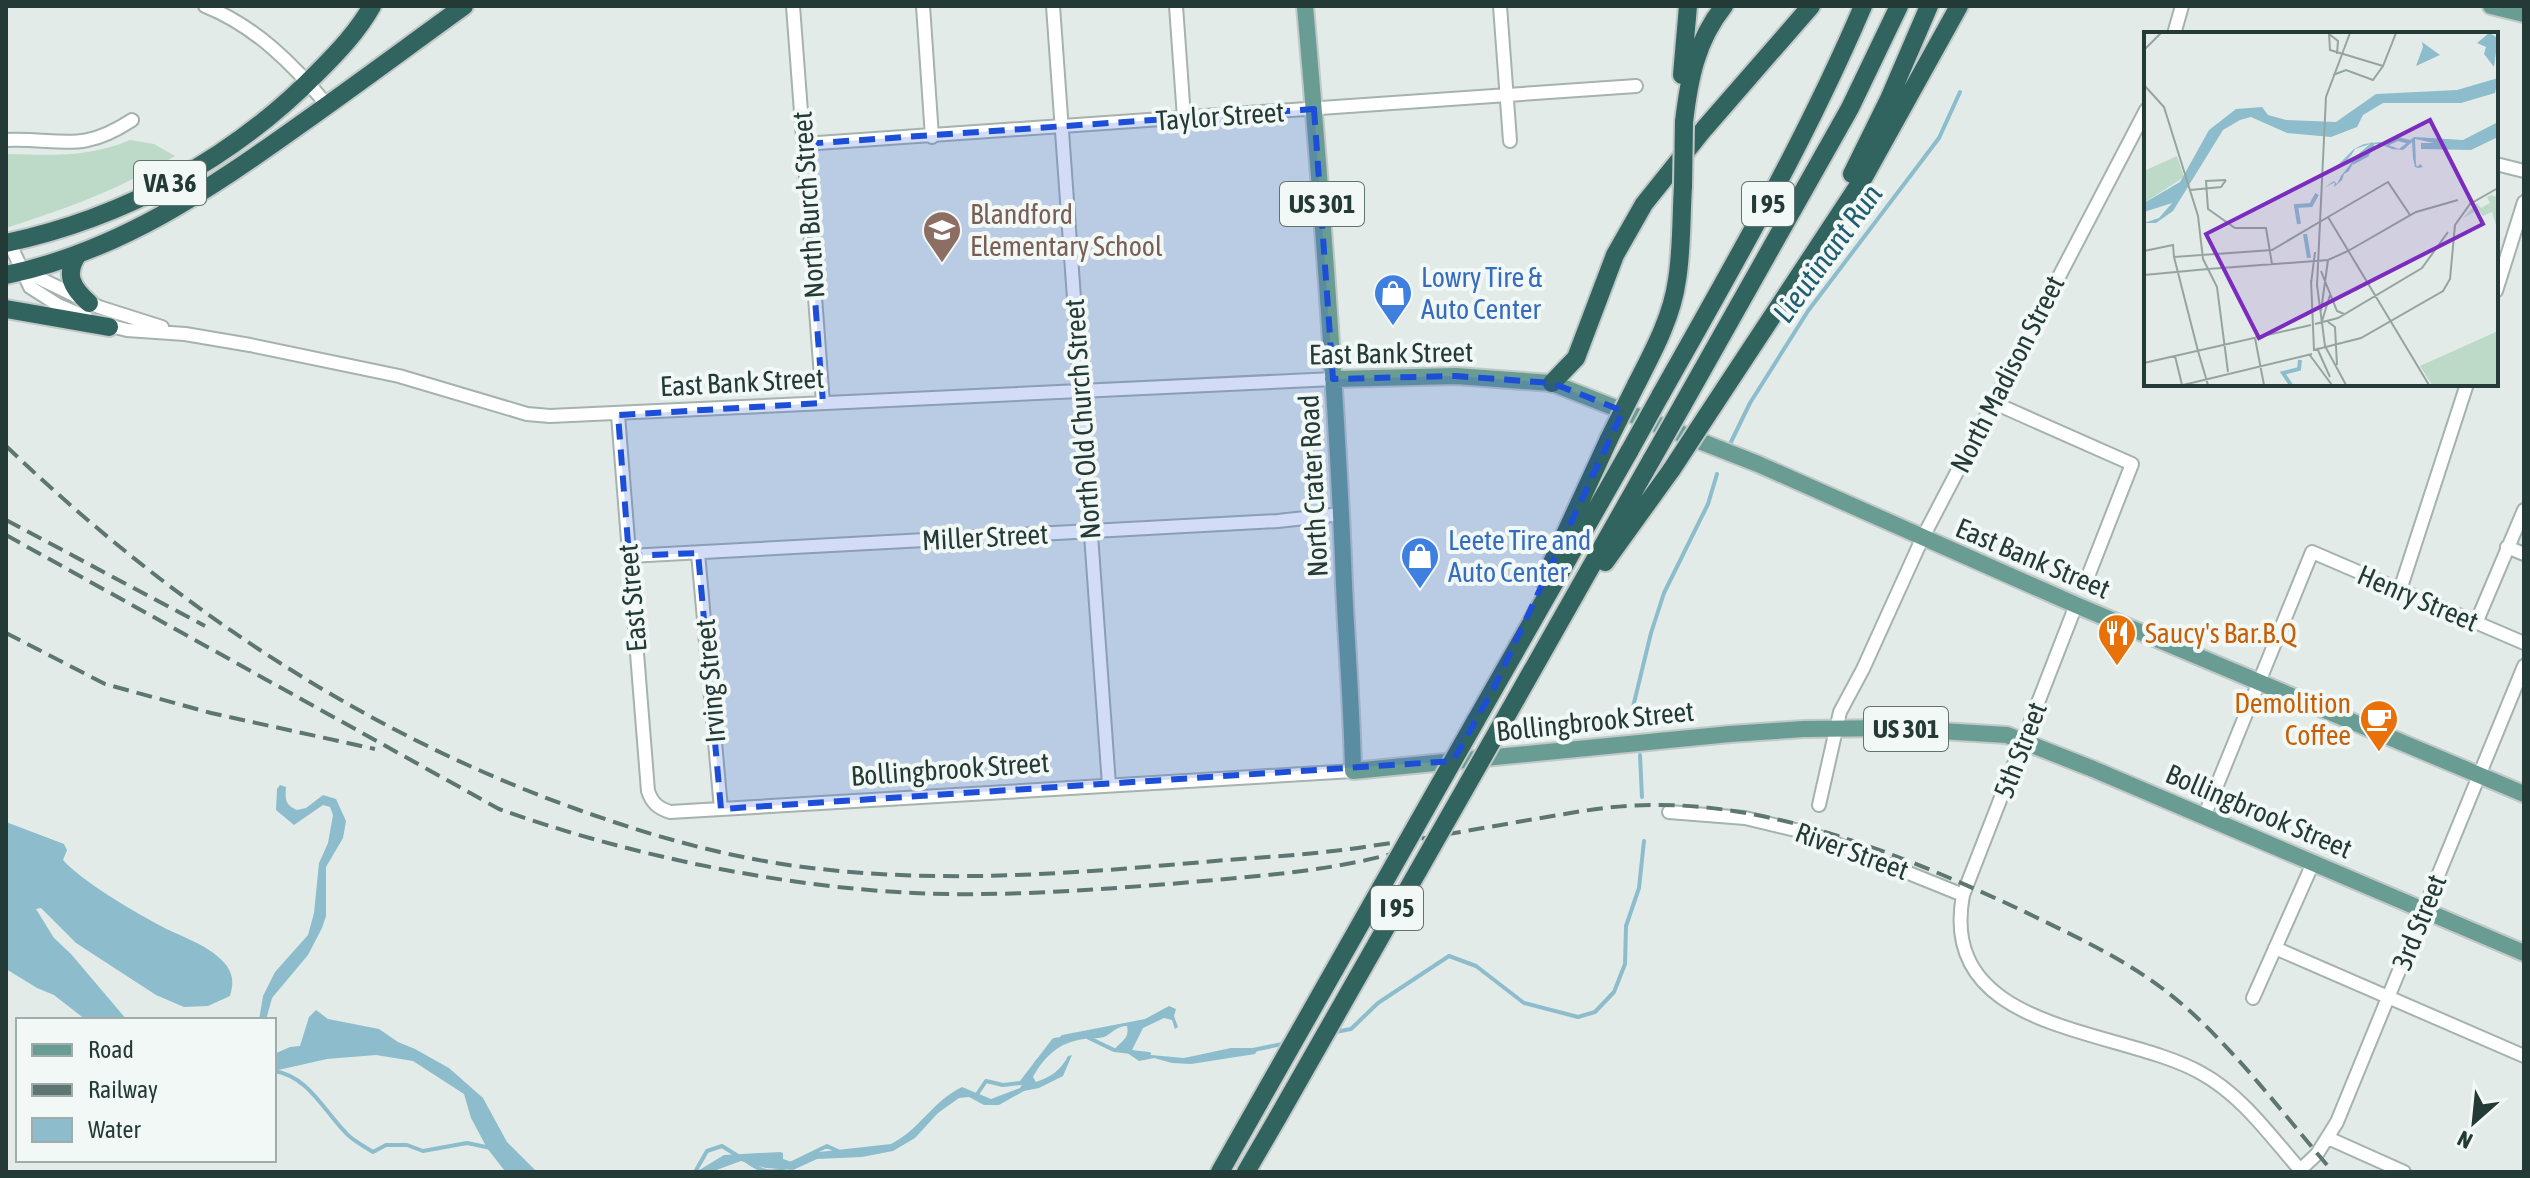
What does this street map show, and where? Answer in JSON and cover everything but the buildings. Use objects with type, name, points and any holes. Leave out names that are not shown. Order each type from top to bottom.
[{"type":"highway","name":"VA 36","points":[[8,242],[94,218],[156,191],[260,125],[308,83],[353,35],[372,6]]},
{"type":"highway","name":"VA 36","points":[[14,273],[78,254],[153,222],[210,189],[464,6]]},
{"type":"highway","points":[[1494,688],[1667,321],[1675,295],[1683,186],[1682,77],[1688,6]]},
{"type":"highway","points":[[1684,122],[1694,60],[1708,28],[1724,6]]},
{"type":"highway","points":[[1552,383],[1576,358],[1615,255],[1644,204],[1704,129],[1811,6]]},
{"type":"highway","name":"I 95","points":[[1220,1172],[1660,396],[1807,129],[1863,6]]},
{"type":"highway","name":"I 95","points":[[1246,1172],[1844,120],[1899,6]]},
{"type":"highway","points":[[1794,283],[1868,145],[1929,6]]},
{"type":"highway","points":[[1554,632],[1672,469],[1871,165],[1959,6]]},
{"type":"highway","points":[[78,254],[72,262],[70,276],[74,287],[89,303]]},
{"type":"highway","points":[[6,309],[109,327]]},
{"type":"main road","name":"North Crater Road","points":[[1305,6],[1333,379],[1353,771]]},
{"type":"main road","points":[[2491,6],[2524,14]]},
{"type":"main road","name":"East Bank Street","points":[[1333,379],[1456,376],[1552,383],[1758,464],[1922,539],[2524,794]]},
{"type":"main road","name":"Bollingbrook Street","points":[[1353,771],[1730,734],[1906,729],[2007,735],[2524,953]]},
{"type":"street","points":[[205,6],[240,23],[264,40],[327,105]]},
{"type":"street","name":"North Burch Street","points":[[793,6],[823,403]]},
{"type":"street","points":[[923,6],[932,137]]},
{"type":"street","name":"North Old Church Street","points":[[1053,6],[1109,785]]},
{"type":"street","points":[[1176,6],[1184,118]]},
{"type":"street","points":[[1500,6],[1510,141]]},
{"type":"street","points":[[2175,32],[2182,6]]},
{"type":"street","name":"Taylor Street","points":[[803,144],[1636,86]]},
{"type":"street","name":"North Madison Street","points":[[1819,805],[1835,729],[1922,539],[2144,114]]},
{"type":"street","points":[[6,140],[90,142],[111,134],[132,120]]},
{"type":"street","points":[[2498,164],[2524,171]]},
{"type":"street","points":[[2498,285],[2524,202]]},
{"type":"street","name":"East Bank Street","points":[[8,242],[14,273],[30,287],[109,327],[185,334],[399,376],[527,414],[618,415],[1333,379]]},
{"type":"street","name":"East Bank Street","points":[[14,273],[89,303],[185,334]]},
{"type":"street","points":[[2400,590],[2466,386]]},
{"type":"street","points":[[1992,402],[2132,464],[2085,584]]},
{"type":"street","name":"East Street","points":[[618,415],[648,782]]},
{"type":"street","points":[[2476,623],[2524,510]]},
{"type":"street","name":"Miller Street","points":[[629,556],[1341,514]]},
{"type":"street","points":[[2507,547],[2524,554]]},
{"type":"street","name":"Henry Street","points":[[2260,682],[2312,552],[2524,643]]},
{"type":"street","name":"Irving Street","points":[[698,553],[721,809]]},
{"type":"street","name":"5th Street","points":[[1963,895],[2076,605]]},
{"type":"street","name":"3rd Street","points":[[2301,1171],[2328,1138],[2524,666]]},
{"type":"street","points":[[2204,817],[2260,682]]},
{"type":"street","name":"Bollingbrook Street","points":[[648,782],[651,799],[662,810],[670,812],[1353,771]]},
{"type":"street","name":"River Street","points":[[1669,812],[1745,818],[1797,829],[1882,860],[1963,895]]},
{"type":"street","points":[[2253,998],[2313,863]]},
{"type":"street","points":[[1963,895],[1962,942],[1971,962],[1990,989],[2021,1010],[2076,1031],[2167,1058],[2218,1083],[2250,1112],[2301,1171]]},
{"type":"street","points":[[2275,948],[2524,1056]]},
{"type":"street","points":[[2328,1138],[2404,1172]]},
{"type":"highlighted area","points":[[1314,109],[1333,379],[1456,376],[1552,383],[1623,411],[1494,688],[1453,761],[721,809],[698,553],[629,556],[618,415],[823,403],[803,144]]},
{"type":"green space","points":[[130,140],[154,144],[175,156],[92,197],[6,228],[6,154],[84,153]]},
{"type":"water","points":[[280,785],[286,787],[288,804],[297,810],[306,808],[323,795],[336,799],[346,821],[343,838],[326,867],[326,916],[322,928],[308,955],[272,998],[267,1018],[259,1018],[263,996],[275,972],[308,935],[314,913],[319,863],[328,843],[333,815],[330,807],[323,805],[294,825],[276,810]]},
{"type":"water","points":[[6,822],[64,844],[67,850],[63,860],[82,877],[134,911],[212,952],[227,966],[232,985],[230,996],[208,1006],[184,1007],[156,995],[76,943],[41,908],[36,909],[54,938],[125,1018],[83,1018],[54,995],[6,969]]},
{"type":"water","points":[[1169,1006],[1176,1009],[1174,1016],[1178,1027],[1175,1029],[1172,1020],[1164,1018],[1143,1028],[1132,1050],[1140,1054],[1184,1058],[1231,1048],[1259,1048],[1255,1054],[1191,1064],[1154,1058],[1139,1061],[1123,1050],[1115,1049],[1127,1034],[1127,1026],[1123,1026],[1104,1037],[1067,1043],[1042,1063],[1033,1077],[1036,1082],[1046,1078],[1072,1055],[1063,1076],[1039,1088],[1024,1091],[999,1105],[984,1105],[969,1097],[959,1098],[938,1113],[915,1138],[893,1151],[862,1157],[817,1159],[793,1170],[766,1168],[741,1161],[711,1172],[696,1172],[724,1155],[780,1152],[783,1159],[795,1163],[810,1153],[891,1144],[962,1087],[991,1099],[1020,1088],[1035,1061],[1062,1035],[1145,1019]]},
{"type":"water","points":[[316,1010],[328,1019],[379,1029],[449,1068],[483,1098],[507,1142],[537,1172],[504,1170],[487,1148],[471,1118],[464,1094],[413,1061],[376,1055],[327,1059],[276,1071],[276,1053],[300,1046],[309,1017]]},
{"type":"waterway","name":"Lieutinant Run","points":[[1731,442],[1750,403],[1808,311],[1939,138],[1960,92]]},
{"type":"waterway","name":"Lieutinant Run","points":[[1638,729],[1633,707],[1651,633],[1664,593],[1708,504],[1717,474]]},
{"type":"waterway","name":"Lieutinant Run","points":[[1640,755],[1642,797]]},
{"type":"waterway","name":"Lieutinant Run","points":[[1335,1032],[1351,1029],[1378,1003],[1449,956],[1476,966],[1524,1003],[1578,1017],[1595,1012],[1614,992],[1625,964],[1626,926],[1639,888],[1644,841]]},
{"type":"waterway","name":"Lieutinant Run","points":[[1089,1038],[1114,1050],[1149,1054]]},
{"type":"waterway","name":"Lieutinant Run","points":[[976,1096],[986,1081],[1003,1085],[1021,1083],[1054,1040],[1061,1039]]},
{"type":"waterway","name":"Lieutinant Run","points":[[1253,1050],[1287,1043]]},
{"type":"waterway","name":"Lieutinant Run","points":[[276,1072],[306,1087],[349,1136],[373,1152],[386,1145],[407,1145],[423,1151],[467,1143],[491,1148]]},
{"type":"waterway","name":"Lieutinant Run","points":[[695,1172],[707,1151],[722,1146],[738,1156]]},
{"type":"waterway","name":"Lieutinant Run","points":[[792,1163],[827,1146],[842,1153]]},
{"type":"waterway","name":"Lieutinant Run","points":[[745,1160],[768,1171],[784,1168]]},
{"type":"railway","points":[[6,446],[135,559],[273,659],[421,743],[499,779],[640,830],[703,848],[798,866],[877,874],[970,876],[1110,870],[1329,852],[1619,807],[1699,807],[1746,813],[1841,837],[1933,871],[2059,928],[2132,968],[2167,992],[2211,1031],[2333,1172]]},
{"type":"railway","points":[[6,520],[205,626]]},
{"type":"railway","points":[[6,535],[499,809],[650,854],[811,884],[863,890],[980,894],[1081,890],[1264,875],[1320,869],[1402,851]]},
{"type":"railway","points":[[6,633],[105,684],[211,713],[375,749]]},
{"type":"place","name":"Blandford Elementary School","points":[[942,264]]},
{"type":"place","name":"Lowry Tire & Auto Center","points":[[1393,327]]},
{"type":"place","name":"Leete Tire and Auto Center","points":[[1420,590]]},
{"type":"place","name":"Saucy's Bar.B.Q","points":[[2117,667]]},
{"type":"place","name":"Demolition Coffee","points":[[2379,753]]}]
